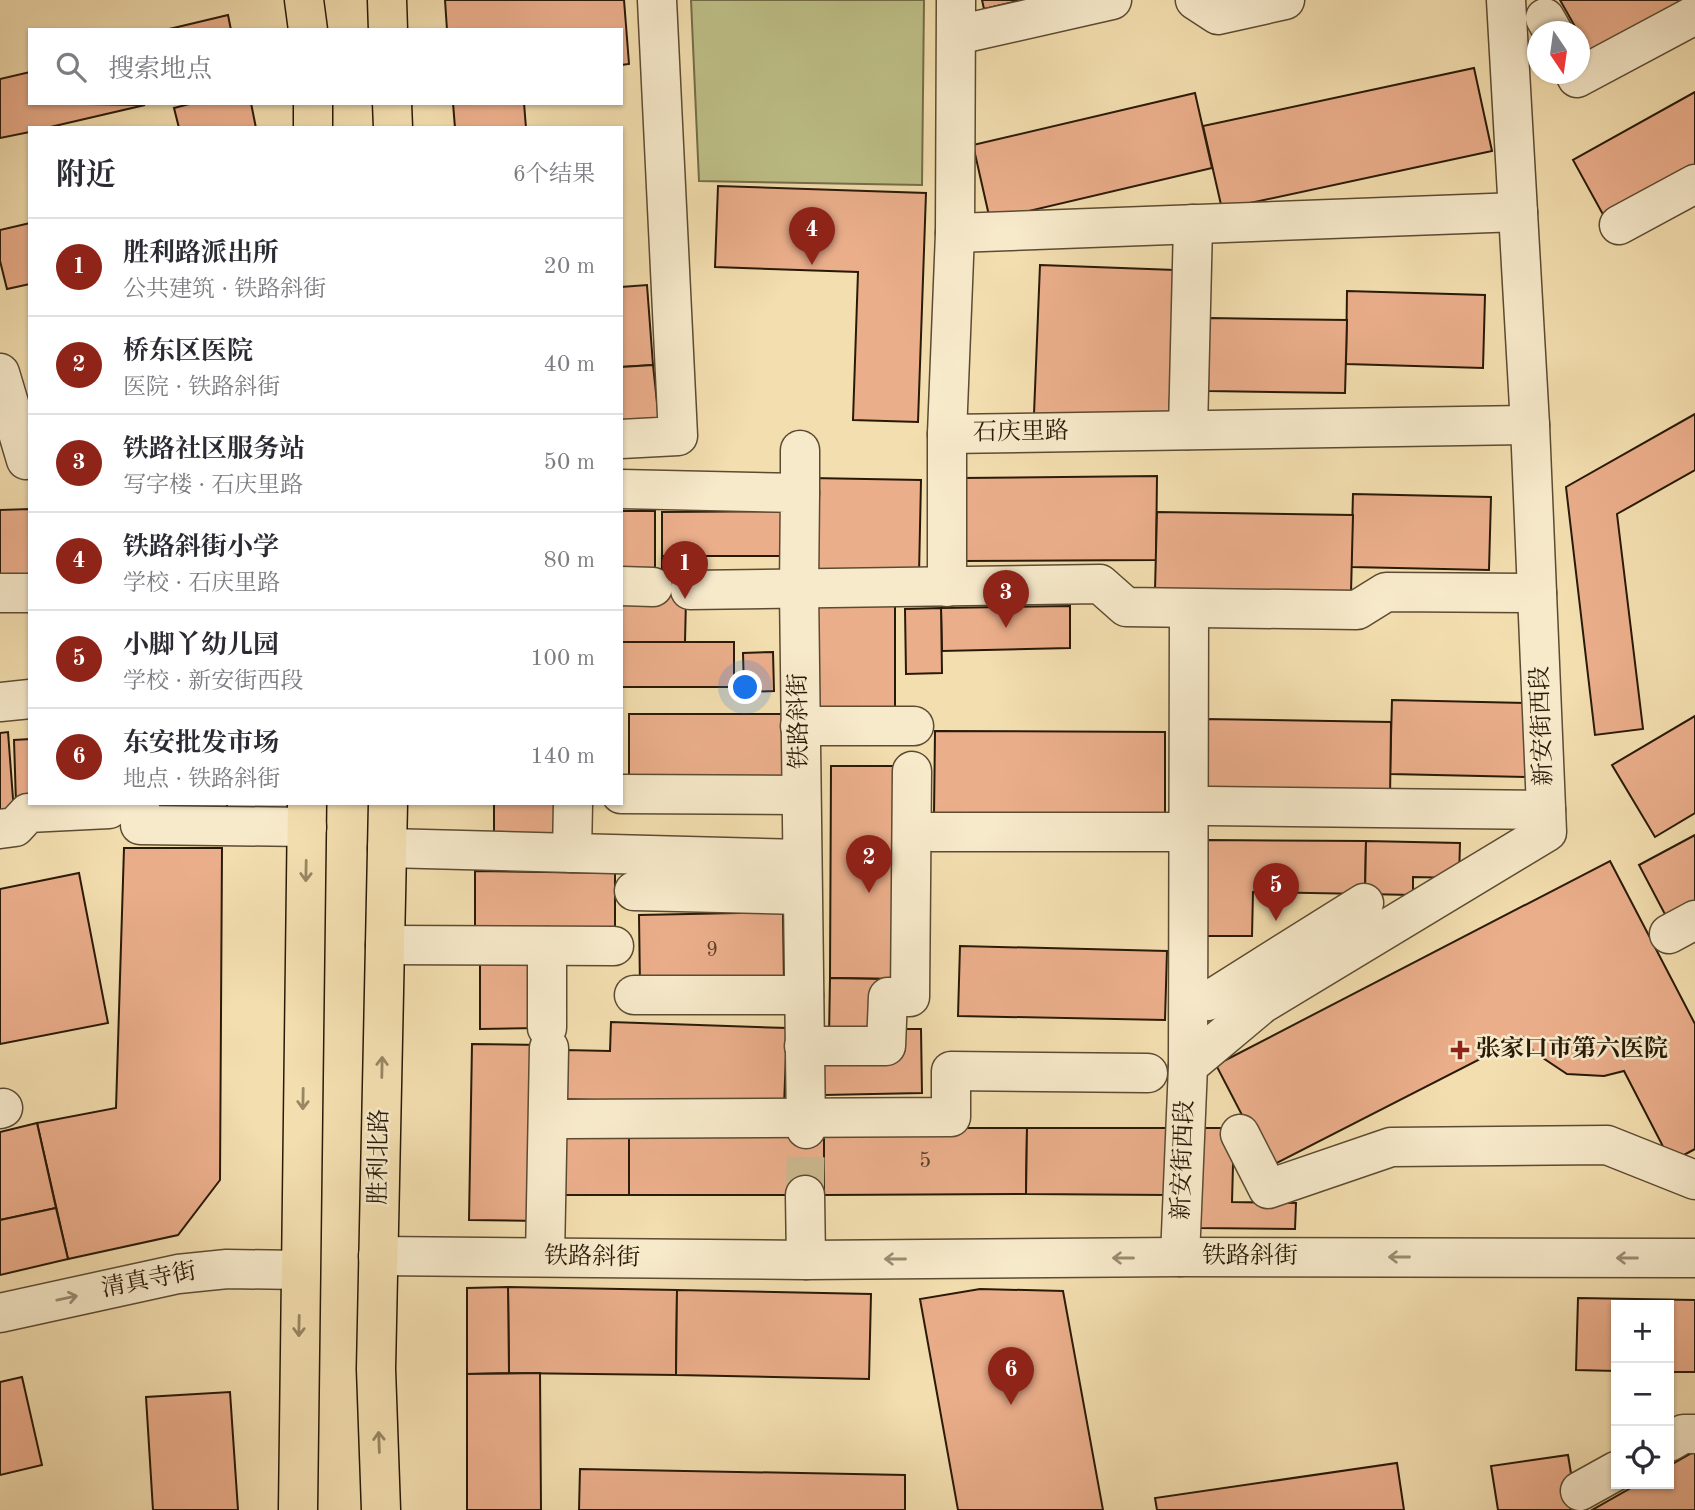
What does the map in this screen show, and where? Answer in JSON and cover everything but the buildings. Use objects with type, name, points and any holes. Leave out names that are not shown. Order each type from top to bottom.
[{"type":"highway","points":[[304,0],[308,28]]},
{"type":"highway","points":[[387,0],[388,28]]},
{"type":"highway","points":[[313,105],[313,126]]},
{"type":"highway","points":[[392,105],[393,126]]},
{"type":"highway","name":"胜利北路","points":[[381,1510],[376,1368],[388,805]]},
{"type":"highway","points":[[298,1510],[307,815]]},
{"type":"street","points":[[623,439],[678,436],[657,0]]},
{"type":"street","points":[[956,18],[1112,0]]},
{"type":"street","points":[[1195,0],[1218,15],[1285,0]]},
{"type":"street","name":"新安街西段","points":[[1180,1257],[1188,1066],[1262,1004],[1298,964],[1547,832],[1530,425],[1506,0]]},
{"type":"street","points":[[1590,71],[1695,15]]},
{"type":"street","name":"石庆里路","points":[[956,18],[955,233],[947,434],[1530,425]]},
{"type":"street","points":[[1619,225],[1695,184]]},
{"type":"street","points":[[955,233],[1518,212]]},
{"type":"street","points":[[1188,430],[1193,224]]},
{"type":"street","points":[[0,373],[19,460]]},
{"type":"street","points":[[947,434],[947,587]]},
{"type":"street","name":"铁路斜街","points":[[800,450],[805,1122]]},
{"type":"street","points":[[623,489],[800,493]]},
{"type":"street","points":[[654,588],[799,589],[1100,584],[1126,607],[1189,610],[1357,610],[1386,592],[1537,593]]},
{"type":"street","points":[[0,593],[28,593]]},
{"type":"street","points":[[1188,1066],[1199,819],[1189,610]]},
{"type":"street","points":[[0,702],[28,699]]},
{"type":"street","points":[[800,726],[914,726]]},
{"type":"street","points":[[804,1046],[886,1046],[888,997],[910,997],[912,771]]},
{"type":"street","points":[[623,794],[801,796]]},
{"type":"street","points":[[572,853],[573,805]]},
{"type":"street","points":[[0,829],[15,827],[28,814],[125,806],[140,825],[307,815]]},
{"type":"street","points":[[932,832],[1199,819],[1546,810]]},
{"type":"street","points":[[387,848],[572,853],[802,877]]},
{"type":"street","points":[[634,891],[802,877]]},
{"type":"street","points":[[1208,1001],[1298,964],[1364,903]]},
{"type":"street","points":[[385,945],[614,946]]},
{"type":"street","points":[[545,1257],[547,946]]},
{"type":"street","points":[[634,995],[804,995]]},
{"type":"street","points":[[564,1119],[805,1122],[951,1117],[951,1071],[1148,1073]]},
{"type":"street","points":[[1240,1134],[1268,1189],[1391,1147],[1607,1145],[1695,1180]]},
{"type":"street","points":[[806,1195],[806,1260]]},
{"type":"street","name":"铁路斜街","points":[[378,1256],[806,1260],[1180,1257],[1695,1258]]},
{"type":"street","name":"清真寺街","points":[[0,1312],[178,1273],[227,1269],[300,1270]]},
{"type":"street","points":[[1674,1439],[1683,1434],[1695,1434]]},
{"type":"street","points":[[1580,1491],[1611,1474]]},
{"type":"green space","points":[[691,0],[924,0],[922,185],[699,181]]},
{"type":"tunnel","points":[[805,1195],[806,1129]]},
{"type":"place","name":"铁路斜街小学","points":[[812,265]]},
{"type":"place","name":"胜利路派出所","points":[[685,599]]},
{"type":"place","name":"铁路社区服务站","points":[[1006,628]]},
{"type":"place","name":"桥东区医院","points":[[869,893]]},
{"type":"place","name":"小脚丫幼儿园","points":[[1276,921]]},
{"type":"place","name":"张家口市第六医院","points":[[1460,1050]]},
{"type":"place","name":"东安批发市场","points":[[1011,1405]]}]
